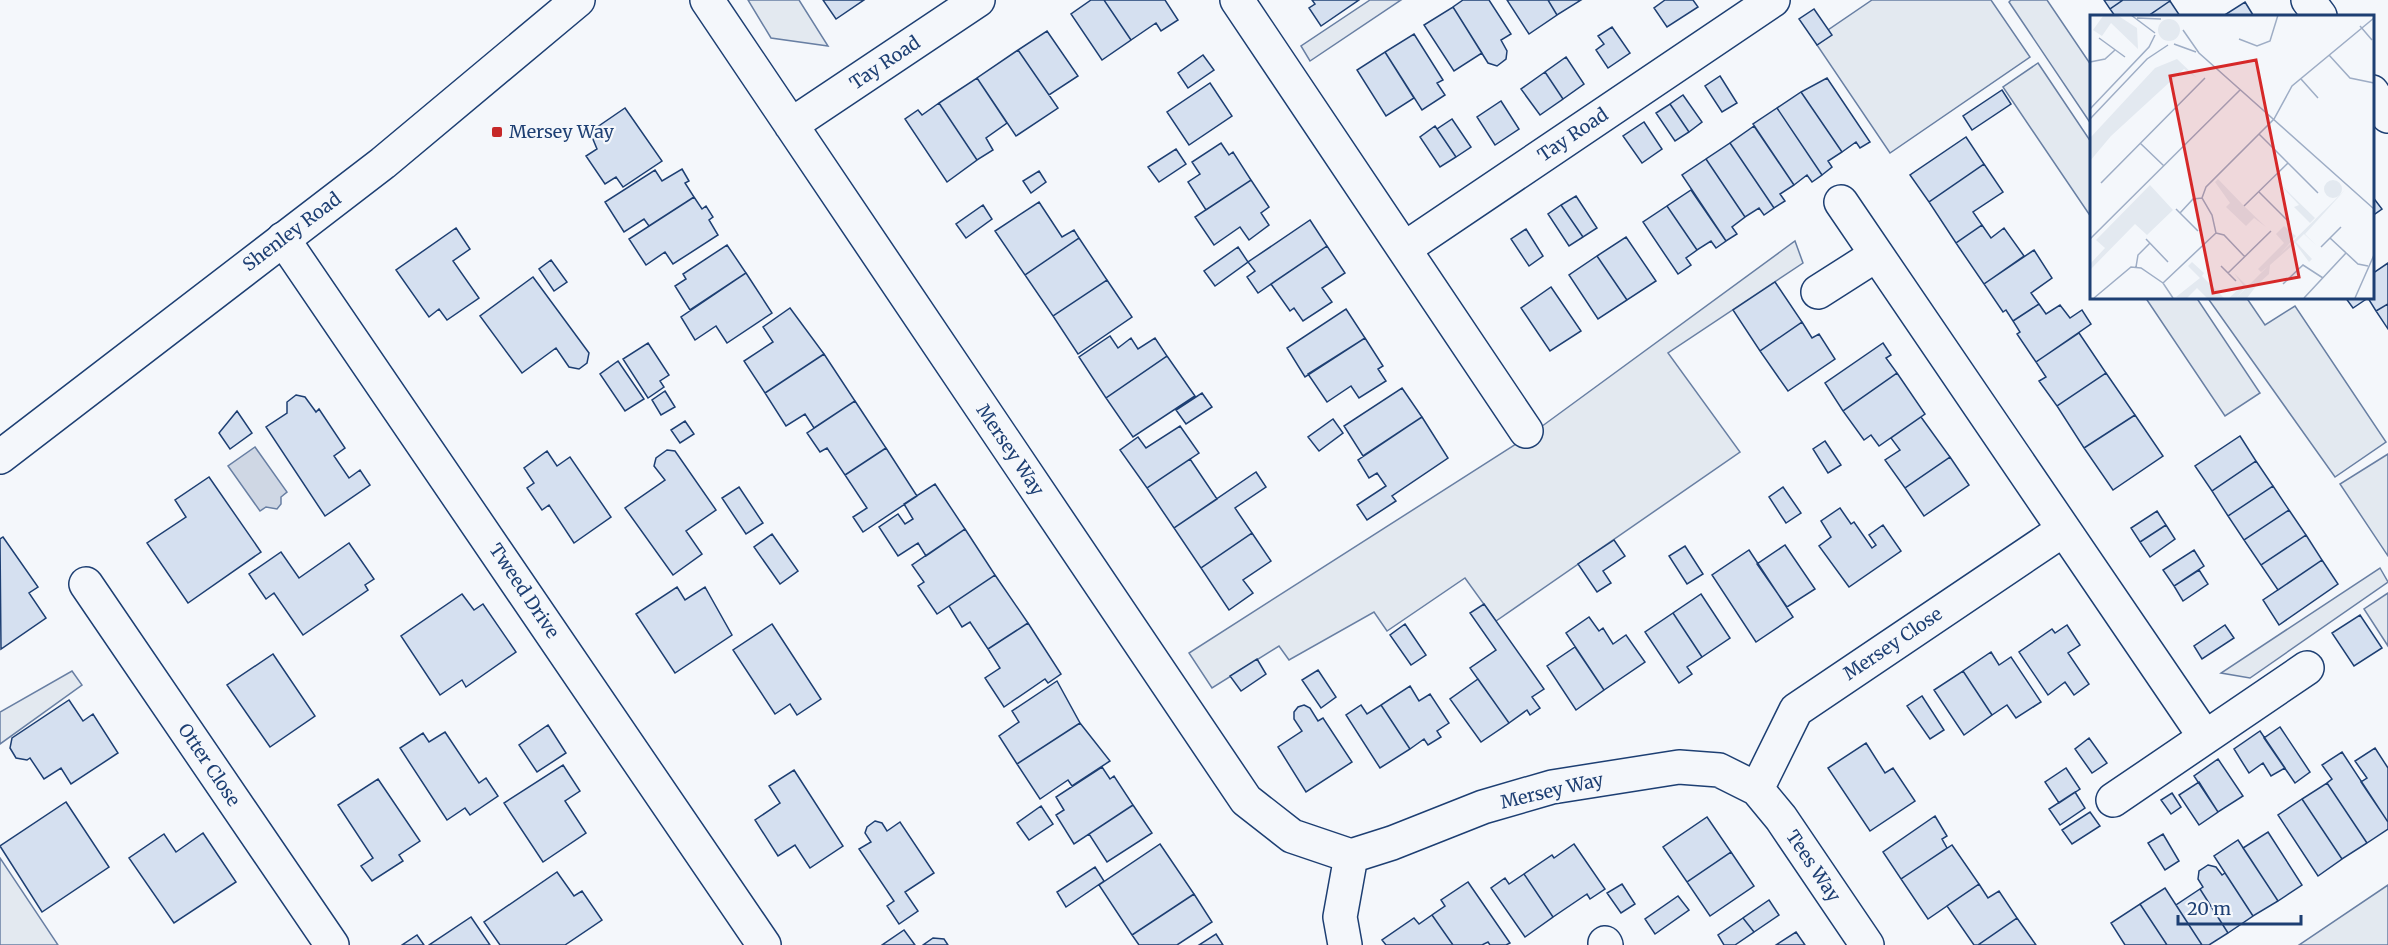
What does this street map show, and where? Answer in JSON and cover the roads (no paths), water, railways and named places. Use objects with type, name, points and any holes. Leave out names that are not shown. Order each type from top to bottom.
[{"type":"street","name":"Shenley Road","points":[[0,456],[383,163],[578,0]]},
{"type":"street","name":"Mersey Way","points":[[707,0],[1246,800],[1292,836],[1351,856],[1392,843],[1483,807],[1563,785],[1679,767],[1719,770],[1757,789]]},
{"type":"street","name":"Tay Road","points":[[791,125],[978,0]]},
{"type":"street","points":[[1237,0],[1526,431]]},
{"type":"street","name":"Tay Road","points":[[1404,249],[1735,10],[1773,0]]},
{"type":"street","points":[[2308,0],[2319,15]]},
{"type":"street","points":[[2373,94],[2388,116]]},
{"type":"street","points":[[1841,202],[2205,737]]},
{"type":"street","name":"Tweed Drive","points":[[284,239],[764,945]]},
{"type":"street","points":[[1818,292],[1876,255]]},
{"type":"street","name":"Mersey Close","points":[[1757,789],[1796,710],[2063,530]]},
{"type":"street","name":"Otter Close","points":[[86,584],[332,945]]},
{"type":"street","points":[[2113,800],[2307,668]]},
{"type":"street","name":"Tees Way","points":[[1757,789],[1781,818],[1867,945]]},
{"type":"street","points":[[1345,945],[1340,917],[1351,856]]},
{"type":"place","name":"Mersey Way","points":[[497,132]]}]
